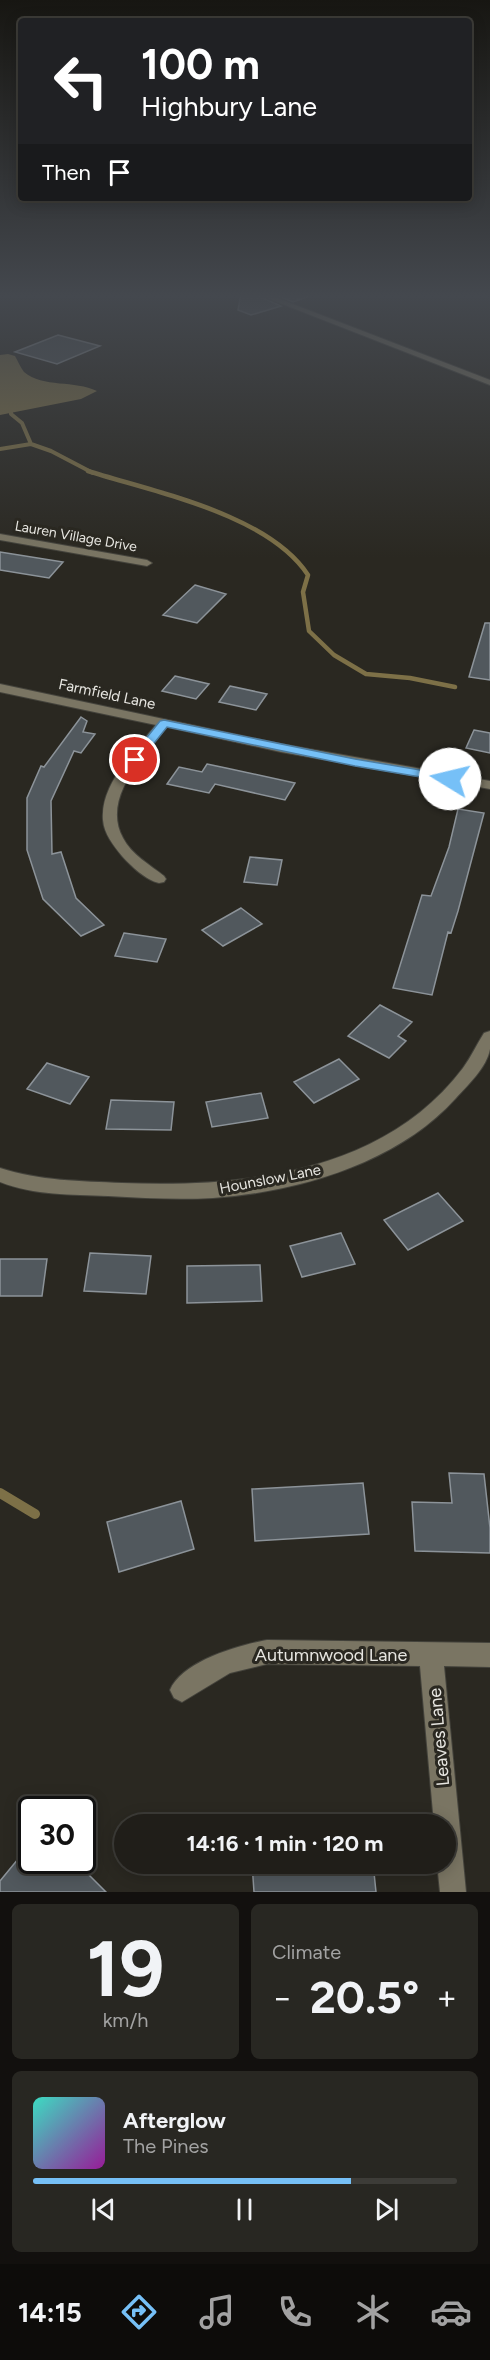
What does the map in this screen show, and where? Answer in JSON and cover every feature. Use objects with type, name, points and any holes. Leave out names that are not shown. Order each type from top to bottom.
[{"type":"street","name":"Lauren Village Drive","points":[[0,537],[147,563]]},
{"type":"street","name":"Farmfield Lane","points":[[0,688],[355,762],[490,785]]},
{"type":"street","points":[[159,879],[144,869],[120,845],[112,830],[109,814],[112,796],[120,778],[164,723]]},
{"type":"street","name":"Hounslow Lane","points":[[0,1175],[33,1185],[133,1191],[213,1191],[243,1188],[296,1177],[339,1164],[378,1148],[411,1128],[441,1102],[468,1073],[489,1040]]},
{"type":"street","name":"Autumnwood Lane","points":[[182,1690],[214,1667],[249,1654],[267,1652],[490,1655]]},
{"type":"street","name":"Leaves Lane","points":[[431,1654],[453,1892]]},
{"type":"shaded area","points":[[0,381],[46,381],[97,391],[81,399],[0,415]]},
{"type":"building","points":[[0,552],[63,562],[49,578],[0,570]]},
{"type":"building","points":[[195,585],[226,594],[197,623],[163,615]]},
{"type":"building","points":[[485,623],[490,623],[490,680],[469,677]]},
{"type":"building","points":[[175,676],[209,684],[196,699],[162,691]]},
{"type":"building","points":[[230,686],[267,694],[256,710],[219,702]]},
{"type":"building","points":[[81,717],[87,721],[83,732],[95,734],[81,753],[74,751],[51,801],[52,854],[61,852],[76,898],[104,925],[81,936],[43,899],[27,850],[27,798],[41,766],[44,767]]},
{"type":"building","points":[[474,730],[490,733],[490,753],[466,748]]},
{"type":"building","points":[[207,764],[295,783],[285,800],[215,784],[209,793],[167,784],[179,767],[202,772]]},
{"type":"building","points":[[458,809],[484,813],[458,911],[451,933],[448,932],[432,995],[393,988],[422,895],[431,896],[449,847]]},
{"type":"building","points":[[250,857],[282,860],[277,885],[244,882]]},
{"type":"building","points":[[241,908],[262,924],[223,946],[202,930]]},
{"type":"building","points":[[124,933],[166,939],[157,962],[115,956]]},
{"type":"building","points":[[380,1005],[412,1022],[398,1036],[406,1041],[389,1058],[348,1036]]},
{"type":"building","points":[[339,1059],[359,1079],[314,1103],[294,1082]]},
{"type":"building","points":[[47,1063],[89,1077],[70,1104],[27,1089]]},
{"type":"building","points":[[261,1093],[268,1118],[212,1127],[206,1102]]},
{"type":"building","points":[[111,1100],[174,1102],[171,1130],[106,1129]]},
{"type":"building","points":[[438,1193],[463,1221],[408,1250],[384,1220]]},
{"type":"building","points":[[341,1233],[355,1264],[302,1277],[290,1246]]},
{"type":"building","points":[[90,1253],[151,1256],[146,1294],[84,1291]]},
{"type":"building","points":[[0,1259],[47,1259],[42,1296],[0,1296]]},
{"type":"building","points":[[260,1265],[262,1301],[187,1303],[187,1266]]},
{"type":"building","points":[[449,1473],[484,1474],[490,1528],[490,1553],[415,1551],[412,1502],[452,1503]]},
{"type":"building","points":[[363,1483],[369,1534],[255,1541],[252,1489]]},
{"type":"building","points":[[181,1501],[194,1549],[119,1572],[107,1522]]},
{"type":"building","points":[[18,1859],[18,1874],[88,1874],[106,1892],[0,1892],[0,1881]]},
{"type":"building","points":[[253,1874],[374,1874],[376,1892],[254,1892]]},
{"type":"waterway","points":[[11,406],[11,414],[22,423],[31,444]]},
{"type":"waterway","points":[[0,449],[31,444]]},
{"type":"waterway","points":[[31,444],[51,451],[91,472]]},
{"type":"waterway","points":[[91,472],[208,508],[266,536],[290,554],[308,575],[303,592],[309,631],[334,655],[366,674],[410,678],[455,687]]},
{"type":"waterway","points":[[0,1493],[35,1514]]},
{"type":"route","points":[[135,760],[164,723],[281,748],[450,779]]}]
